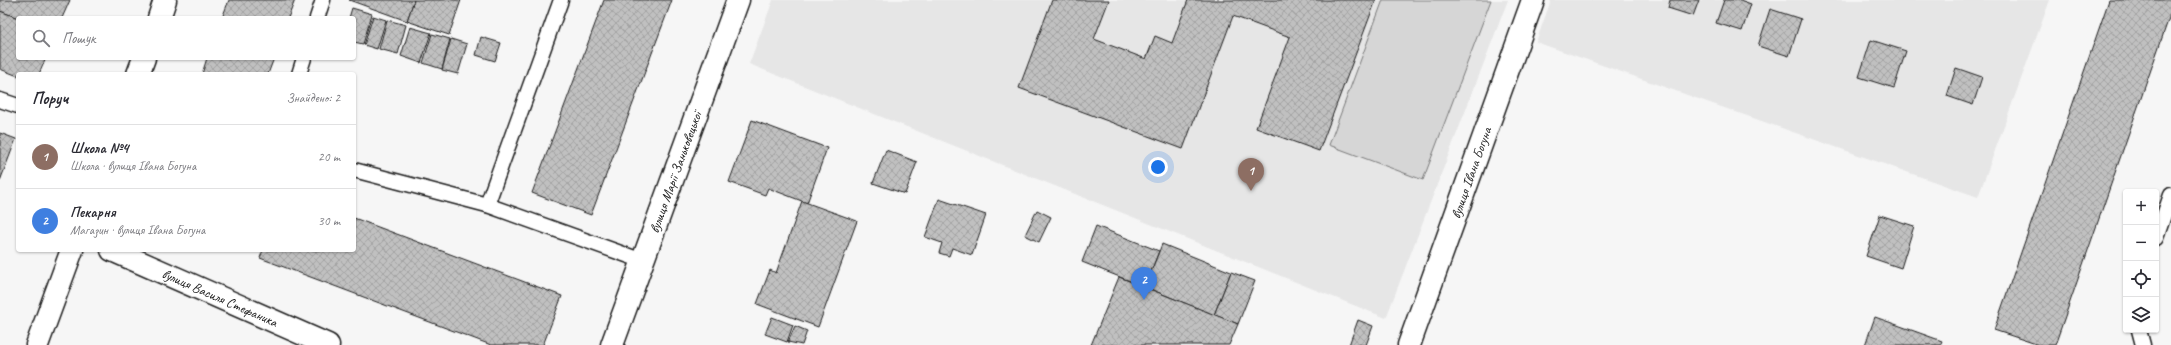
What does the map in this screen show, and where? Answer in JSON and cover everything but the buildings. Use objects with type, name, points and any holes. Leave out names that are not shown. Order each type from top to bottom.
[{"type":"street","points":[[159,16],[165,0]]},
{"type":"street","name":"вулиця Марії Заньковецької","points":[[612,345],[738,0]]},
{"type":"street","name":"вулиця Івана Богуна","points":[[1408,345],[1533,0]]},
{"type":"street","points":[[139,72],[143,60]]},
{"type":"street","points":[[36,345],[71,252]]},
{"type":"street","name":"вулиця Василя Стефаника","points":[[117,252],[328,345]]},
{"type":"lane","points":[[318,16],[323,0]]},
{"type":"lane","points":[[487,205],[561,0]]},
{"type":"lane","points":[[300,72],[303,60]]},
{"type":"lane","points":[[0,100],[16,105]]},
{"type":"lane","points":[[356,171],[487,205],[643,261]]},
{"type":"lane","points":[[2159,229],[2171,195]]},
{"type":"lane","points":[[2140,333],[2143,345]]},
{"type":"shaded area","points":[[773,0],[1508,0],[1386,318],[749,64]]},
{"type":"shaded area","points":[[1383,0],[1491,0],[1423,180],[1329,145]]},
{"type":"shaded area","points":[[1551,0],[2050,0],[1978,197],[1536,42]]},
{"type":"place","name":"Школа №4","points":[[1251,191]]},
{"type":"place","name":"Пекарня","points":[[1144,300]]}]
